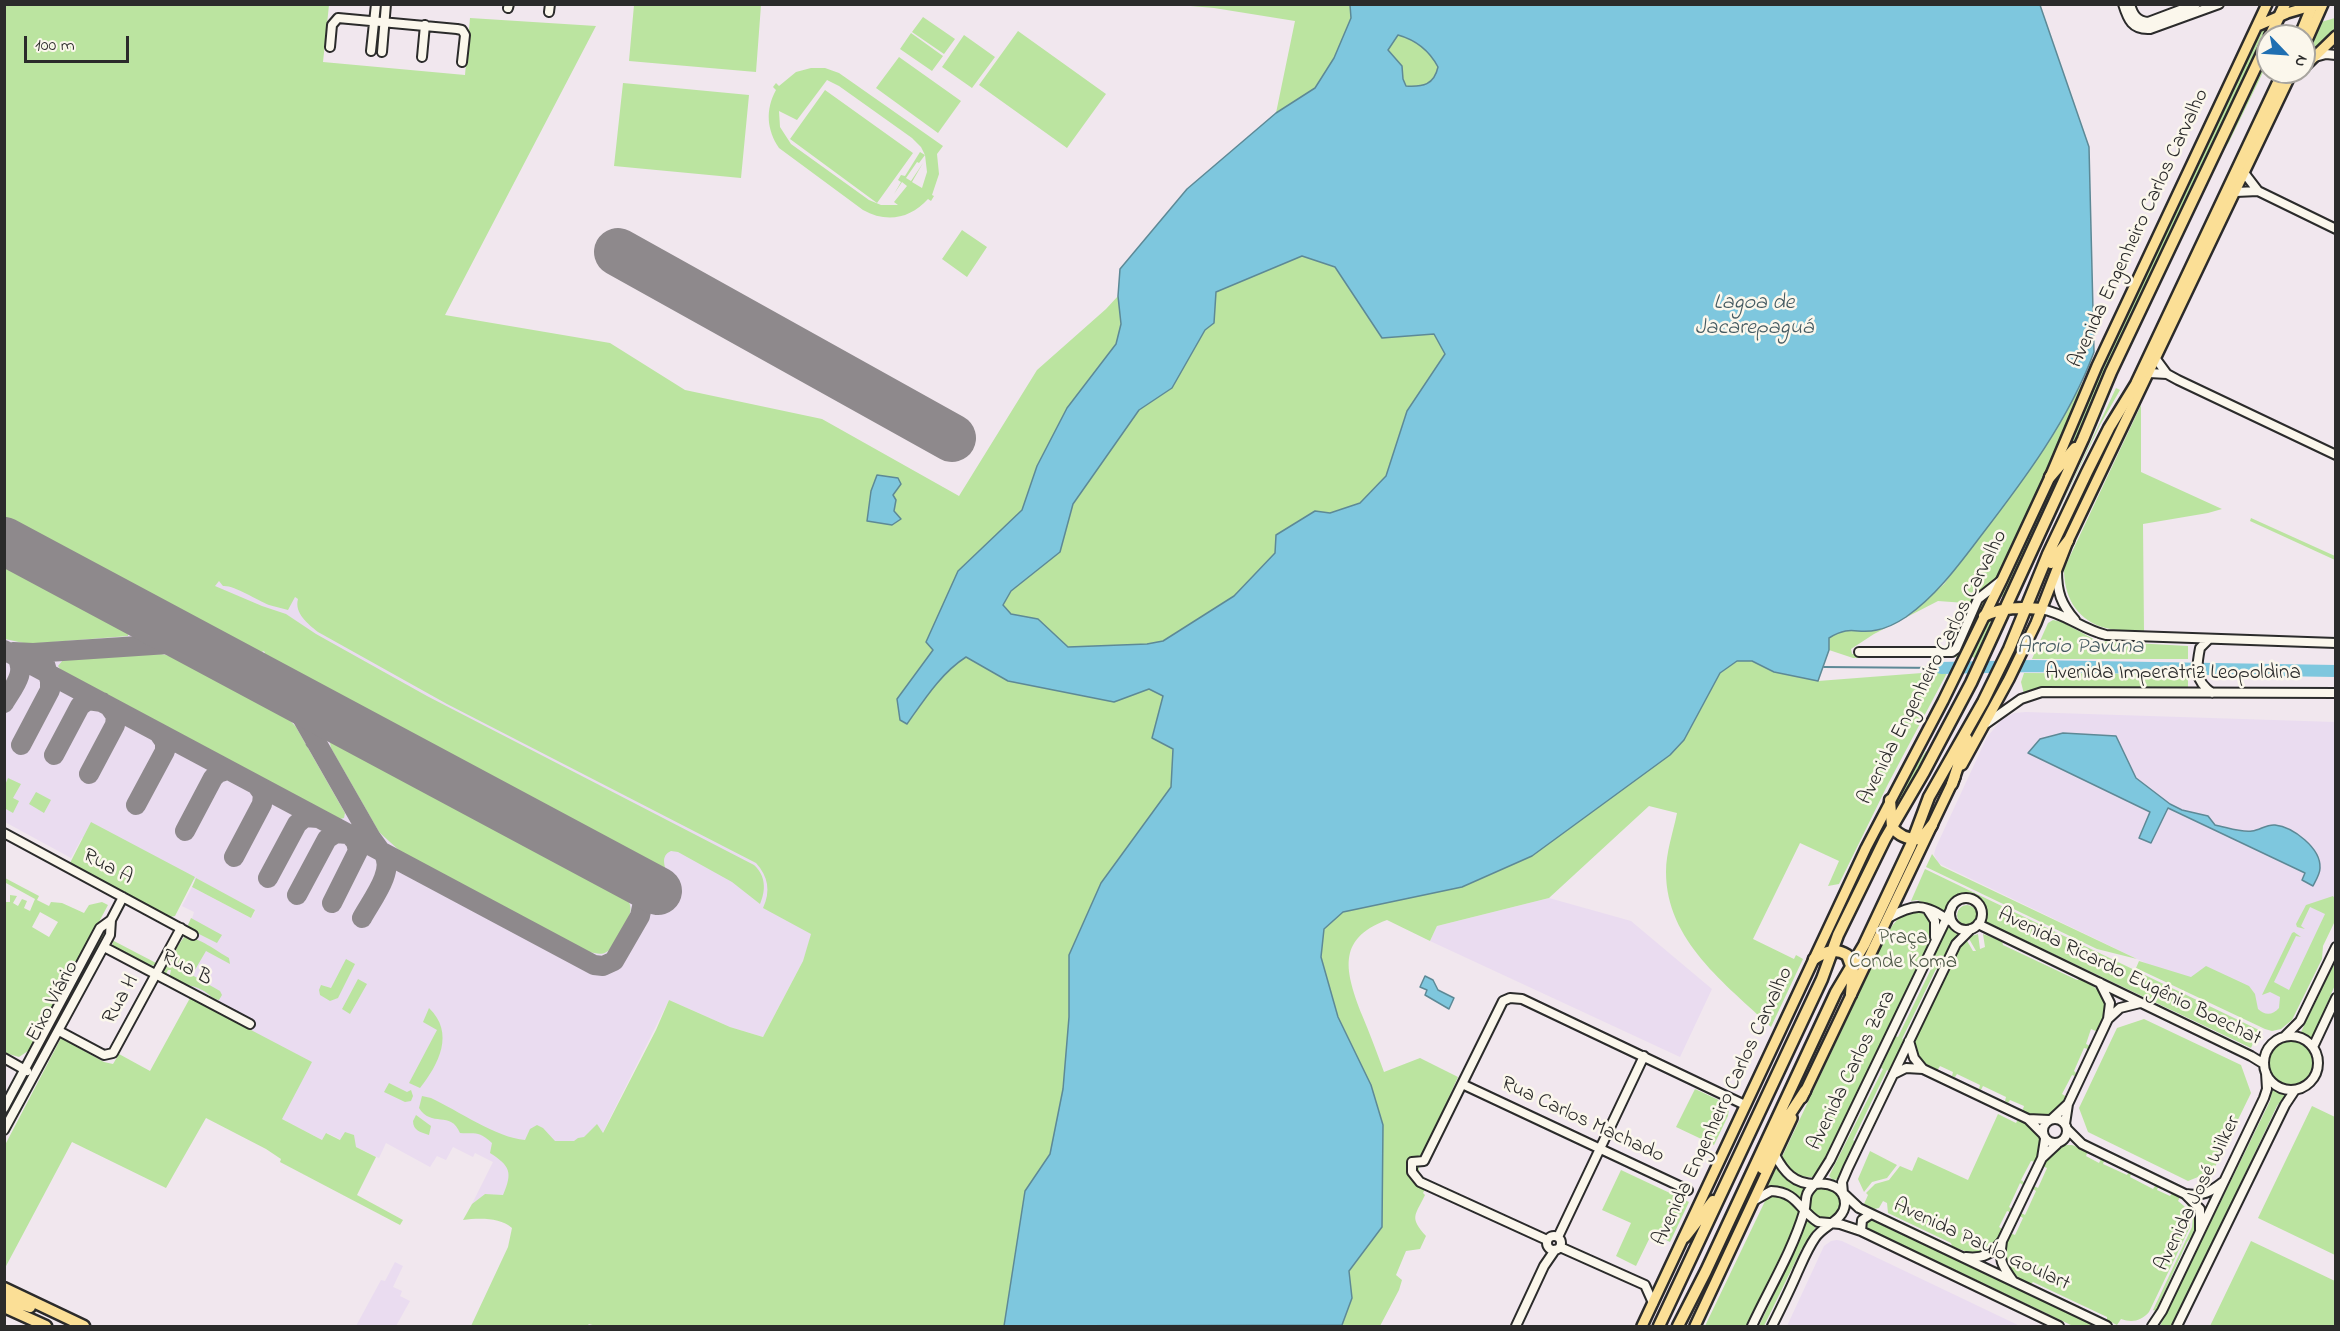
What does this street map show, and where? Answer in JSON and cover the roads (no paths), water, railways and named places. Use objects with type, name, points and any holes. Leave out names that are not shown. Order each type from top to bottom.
[{"type":"highway","points":[[2276,24],[2285,4]]},
{"type":"highway","points":[[2307,24],[2317,5]]},
{"type":"highway","name":"Avenida Engenheiro Carlos Carvalho","points":[[1659,1326],[1822,979],[1832,951],[1892,827],[1934,753],[2006,609],[2111,372],[2256,66]]},
{"type":"highway","points":[[1678,1326],[1836,992],[1864,945],[1942,772],[2010,649],[2048,554],[2109,428],[2136,384],[2277,84]]},
{"type":"highway","points":[[2050,477],[2083,439]]},
{"type":"highway","points":[[2035,589],[2068,540]]},
{"type":"highway","points":[[1984,616],[2006,609],[2041,609]]},
{"type":"highway","points":[[1952,784],[1975,715]]},
{"type":"highway","points":[[1890,800],[1892,827],[1900,835],[1913,839],[1924,837],[1932,825]]},
{"type":"highway","points":[[1814,959],[1832,951],[1838,951],[1847,956],[1852,965],[1851,994]]},
{"type":"highway","points":[[1706,1271],[1714,1261],[1786,1120],[1805,1091]]},
{"type":"highway","points":[[1685,1237],[1728,1181]]},
{"type":"highway","points":[[4,1288],[84,1326]]},
{"type":"highway","points":[[4,1299],[65,1318]]},
{"type":"highway","points":[[4,1306],[46,1326]]},
{"type":"main road","name":"Avenida Engenheiro Carlos Carvalho","points":[[2258,24],[2266,4]]},
{"type":"main road","points":[[2262,24],[2317,5]]},
{"type":"main road","points":[[2311,24],[2317,5]]},
{"type":"main road","name":"Avenida Engenheiro Carlos Carvalho","points":[[1642,1326],[1890,800],[2002,580],[2050,477],[2097,366],[2256,28]]},
{"type":"main road","points":[[2316,54],[2336,36]]},
{"type":"main road","points":[[1695,1326],[1932,825],[2024,650],[2057,563],[2287,84]]},
{"type":"street","points":[[370,51],[375,4]]},
{"type":"street","points":[[382,52],[386,4]]},
{"type":"street","points":[[2123,4],[2130,21],[2141,29],[2150,29],[2219,4]]},
{"type":"street","points":[[2130,4],[2134,15],[2140,21],[2148,22],[2196,4]]},
{"type":"street","points":[[330,47],[332,25],[335,19],[425,25],[458,29],[464,32],[462,62]]},
{"type":"street","points":[[422,57],[425,25]]},
{"type":"street","points":[[2316,56],[2336,55]]},
{"type":"street","points":[[2245,174],[2258,191],[2336,229]]},
{"type":"street","points":[[2236,192],[2258,191]]},
{"type":"street","points":[[2156,359],[2167,374]]},
{"type":"street","points":[[2149,373],[2167,374],[2336,455]]},
{"type":"street","name":"Avenida Imperatriz Leopoldina","points":[[2057,563],[2059,597],[2078,623]]},
{"type":"street","points":[[1859,652],[1952,652],[1956,649],[1978,599],[2002,580]]},
{"type":"street","name":"Avenida Imperatriz Leopoldina","points":[[2041,609],[2056,613],[2089,630],[2106,635],[2336,644]]},
{"type":"street","points":[[2209,639],[2200,648],[2198,676],[2201,684],[2212,693]]},
{"type":"street","name":"Avenida Imperatriz Leopoldina","points":[[1984,726],[2007,706],[2042,692],[2336,693]]},
{"type":"street","name":"Rua A","points":[[4,833],[193,935]]},
{"type":"street","name":"Eixo Viário","points":[[4,1130],[104,947],[110,935],[111,920],[123,897]]},
{"type":"street","points":[[1888,918],[1911,906],[1927,909],[1962,929],[1975,926],[1982,910],[1977,902],[1963,898],[1952,907],[1950,921]]},
{"type":"street","points":[[1927,909],[1935,921],[1935,943]]},
{"type":"street","name":"Eixo Viário","points":[[4,1108],[100,928],[111,920]]},
{"type":"street","name":"Avenida Carlos Zara","points":[[1815,1184],[1830,1160],[1935,943],[1950,921]]},
{"type":"street","name":"Avenida Carlos Zara","points":[[1843,1193],[1842,1182],[1848,1168],[1956,944],[1975,926]]},
{"type":"street","name":"Avenida Ricardo Eugênio Boechat","points":[[1975,926],[2141,1002],[2264,1064]]},
{"type":"street","name":"Rua H","points":[[58,1031],[98,1053],[110,1055],[115,1051],[181,928]]},
{"type":"street","name":"Rua B","points":[[104,947],[250,1024]]},
{"type":"street","points":[[2284,1037],[2300,1037],[2313,1047],[2319,1062],[2317,1071],[2307,1086],[2295,1090],[2287,1090],[2274,1085],[2266,1073],[2264,1064],[2269,1047],[2284,1037],[2300,1021],[2336,947]]},
{"type":"street","points":[[2042,1158],[2066,1137],[2068,1104],[2108,1019],[2110,1003],[2099,982]]},
{"type":"street","points":[[1547,1240],[1420,1182],[1412,1172],[1412,1162],[1424,1161],[1501,1003],[1510,998],[1522,999],[1745,1105]]},
{"type":"street","points":[[2313,1047],[2336,998]]},
{"type":"street","points":[[2108,1019],[2120,1008],[2141,1002]]},
{"type":"street","points":[[1909,1040],[1914,1058],[1923,1069]]},
{"type":"street","points":[[32,1056],[42,1062]]},
{"type":"street","points":[[1558,1237],[1644,1056]]},
{"type":"street","points":[[4,1058],[35,1075]]},
{"type":"street","points":[[1893,1075],[1906,1068],[1923,1069],[2028,1119],[2050,1143],[2082,1144]]},
{"type":"street","name":"Avenida José Wilker","points":[[2152,1326],[2162,1311],[2200,1234],[2264,1098],[2267,1089],[2266,1073]]},
{"type":"street","name":"Rua Carlos Machado","points":[[1462,1084],[1688,1190]]},
{"type":"street","name":"Avenida José Wilker","points":[[2177,1326],[2285,1105],[2295,1090]]},
{"type":"street","points":[[1962,1257],[1978,1258],[1989,1255],[2002,1241],[2042,1158],[2043,1126],[2068,1104]]},
{"type":"street","points":[[2028,1119],[2060,1120],[2082,1144],[2185,1194],[2199,1196],[2208,1194],[2224,1181]]},
{"type":"street","points":[[1772,1326],[1816,1235],[1837,1219],[1843,1210],[1843,1193],[1835,1186],[1827,1183],[1808,1184],[1787,1174],[1775,1155]]},
{"type":"street","points":[[1752,1326],[1796,1234],[1805,1209],[1805,1197],[1815,1184]]},
{"type":"street","points":[[1755,1200],[1771,1191],[1776,1191],[1794,1198],[1818,1222],[1830,1223]]},
{"type":"street","name":"Avenida Paulo Goulart","points":[[1843,1193],[1852,1203],[1871,1214],[2107,1326]]},
{"type":"street","points":[[2185,1194],[2200,1209],[2200,1234]]},
{"type":"street","points":[[1861,1231],[1862,1220],[1871,1214]]},
{"type":"street","name":"Avenida Paulo Goulart","points":[[1830,1223],[1861,1231],[2059,1326]]},
{"type":"street","points":[[1547,1240],[1552,1236],[1558,1237]]},
{"type":"street","points":[[1516,1326],[1544,1266],[1558,1249],[1561,1241],[1558,1237]]},
{"type":"street","points":[[1547,1240],[1548,1247],[1645,1285],[1653,1303]]},
{"type":"street","points":[[2002,1241],[2001,1264],[2014,1282]]},
{"type":"water","name":"Lagoa de Jacarepaguá","points":[[1350,5],[2040,5],[2089,147],[2094,352],[2072,402],[2029,471],[1946,580],[1917,609],[1892,625],[1881,629],[1843,632],[1829,638],[1829,650],[1818,681],[1774,672],[1752,661],[1737,661],[1720,673],[1684,740],[1670,755],[1532,856],[1462,887],[1343,912],[1324,929],[1321,957],[1338,1017],[1371,1085],[1383,1125],[1382,1227],[1349,1271],[1352,1298],[1342,1325],[1004,1326],[1025,1191],[1050,1154],[1063,1089],[1069,1017],[1069,955],[1101,883],[1171,787],[1173,749],[1152,738],[1163,696],[1149,689],[1114,702],[1008,681],[966,657],[941,679],[907,724],[900,720],[897,699],[933,650],[926,642],[958,571],[1022,510],[1037,466],[1067,408],[1116,344],[1121,324],[1118,296],[1120,269],[1187,189],[1276,113],[1315,88],[1334,58],[1351,18]],"holes":[[[1398,35],[1421,46],[1438,67],[1434,78],[1427,84],[1406,86],[1402,66],[1388,50]],[[1302,256],[1335,267],[1382,338],[1434,334],[1445,354],[1407,411],[1386,476],[1360,503],[1330,513],[1315,511],[1276,535],[1275,553],[1234,596],[1163,641],[1147,644],[1068,647],[1038,619],[1011,614],[1003,605],[1011,591],[1060,552],[1073,504],[1139,410],[1172,388],[1205,330],[1214,323],[1216,292]]]},
{"type":"water","points":[[877,475],[898,478],[901,484],[893,495],[896,500],[894,511],[901,519],[892,525],[867,521],[871,491]]},
{"type":"water","points":[[2063,733],[2116,736],[2136,778],[2170,804],[2182,810],[2208,816],[2215,825],[2248,831],[2275,825],[2297,834],[2311,846],[2319,860],[2320,868],[2313,886],[2302,880],[2305,873],[2168,808],[2151,843],[2139,838],[2150,812],[2028,753],[2040,739]]},
{"type":"water","points":[[1425,976],[1433,980],[1438,990],[1454,998],[1449,1009],[1425,995],[1427,990],[1420,987]]},
{"type":"waterway","name":"Arroio Pavuna","points":[[1941,668],[2033,666],[2336,671]]},
{"type":"waterway","name":"Arroio Pavuna","points":[[1824,667],[1941,668]]},
{"type":"park label","name":"Praça Conde Koma","points":[[1903,952]]}]
